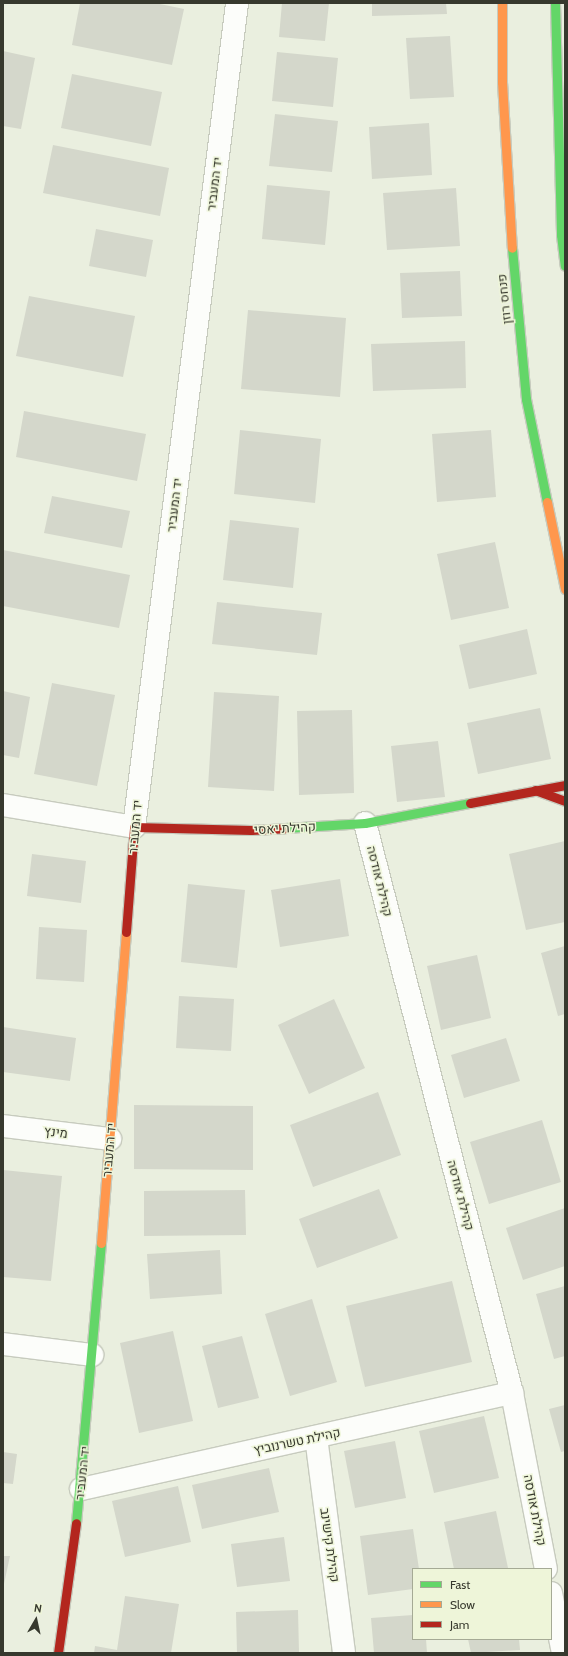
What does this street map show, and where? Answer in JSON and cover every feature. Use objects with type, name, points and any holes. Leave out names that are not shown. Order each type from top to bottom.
[{"type":"street","name":"יד המעביר","points":[[58,1653],[81,1489],[134,827],[237,3]]},
{"type":"street","name":"פנחס רוזן","points":[[502,3],[502,82],[510,232],[526,399],[565,589]]},
{"type":"street","points":[[555,3],[561,235],[565,266]]},
{"type":"street","name":"קהילת יאסי","points":[[3,805],[134,827],[251,830],[365,824],[565,785]]},
{"type":"street","points":[[535,790],[565,801]]},
{"type":"street","name":"קהילת אודסה","points":[[365,824],[512,1393],[546,1568]]},
{"type":"street","name":"מינץ","points":[[3,1126],[110,1139]]},
{"type":"street","points":[[3,1344],[92,1355]]},
{"type":"street","name":"קהילת טשרנוביץ","points":[[81,1489],[512,1393]]},
{"type":"street","name":"קהילת קישינב","points":[[316,1436],[344,1653]]},
{"type":"street","points":[[552,1598],[563,1653]]},
{"type":"building","points":[[80,3],[155,3],[184,9],[172,65],[72,45]]},
{"type":"building","points":[[282,3],[329,3],[325,41],[279,37]]},
{"type":"building","points":[[372,3],[446,3],[447,14],[372,16]]},
{"type":"building","points":[[450,36],[454,97],[410,99],[406,38]]},
{"type":"building","points":[[3,51],[35,58],[21,129],[3,126]]},
{"type":"building","points":[[277,52],[338,58],[333,107],[272,101]]},
{"type":"building","points":[[72,74],[162,92],[151,146],[61,128]]},
{"type":"building","points":[[275,114],[338,121],[332,172],[269,166]]},
{"type":"building","points":[[429,123],[432,175],[372,179],[369,127]]},
{"type":"building","points":[[53,145],[169,168],[160,216],[43,193]]},
{"type":"building","points":[[267,185],[330,191],[325,245],[262,239]]},
{"type":"building","points":[[456,188],[460,246],[387,250],[383,193]]},
{"type":"building","points":[[96,229],[153,240],[146,277],[89,266]]},
{"type":"building","points":[[460,271],[462,316],[402,318],[400,273]]},
{"type":"building","points":[[29,296],[135,316],[123,377],[16,356]]},
{"type":"building","points":[[248,310],[346,318],[340,397],[241,389]]},
{"type":"building","points":[[465,341],[466,388],[373,391],[371,344]]},
{"type":"building","points":[[24,411],[146,434],[137,481],[16,457]]},
{"type":"building","points":[[240,430],[321,439],[315,503],[234,494]]},
{"type":"building","points":[[491,430],[496,497],[437,502],[432,434]]},
{"type":"building","points":[[52,496],[130,511],[122,548],[44,533]]},
{"type":"building","points":[[230,520],[299,528],[293,588],[223,580]]},
{"type":"building","points":[[495,542],[509,608],[451,620],[437,554]]},
{"type":"building","points":[[3,550],[130,575],[119,628],[3,606]]},
{"type":"building","points":[[217,602],[322,613],[317,655],[212,644]]},
{"type":"building","points":[[527,629],[537,674],[469,689],[459,645]]},
{"type":"building","points":[[52,683],[115,695],[97,786],[34,774]]},
{"type":"building","points":[[3,691],[30,697],[19,758],[3,755]]},
{"type":"building","points":[[214,692],[279,696],[274,791],[208,787]]},
{"type":"building","points":[[540,708],[551,759],[478,774],[467,723]]},
{"type":"building","points":[[352,710],[354,793],[299,795],[297,711]]},
{"type":"building","points":[[438,741],[445,797],[397,802],[391,746]]},
{"type":"building","points":[[565,841],[565,922],[526,930],[509,854]]},
{"type":"building","points":[[32,854],[86,861],[81,903],[27,896]]},
{"type":"building","points":[[340,879],[349,936],[280,947],[271,890]]},
{"type":"building","points":[[188,884],[245,890],[237,968],[181,962]]},
{"type":"building","points":[[39,927],[87,930],[84,982],[36,979]]},
{"type":"building","points":[[565,946],[565,1014],[558,1016],[541,953]]},
{"type":"building","points":[[477,955],[491,1018],[441,1030],[427,966]]},
{"type":"building","points":[[179,996],[234,999],[231,1051],[176,1048]]},
{"type":"building","points":[[334,999],[365,1068],[309,1094],[278,1025]]},
{"type":"building","points":[[3,1027],[76,1038],[70,1081],[3,1072]]},
{"type":"building","points":[[506,1038],[520,1081],[464,1098],[451,1055]]},
{"type":"building","points":[[378,1092],[401,1155],[313,1187],[290,1125]]},
{"type":"building","points":[[134,1105],[253,1106],[253,1170],[134,1169]]},
{"type":"building","points":[[542,1120],[561,1182],[489,1204],[470,1142]]},
{"type":"building","points":[[3,1170],[62,1176],[51,1281],[3,1277]]},
{"type":"building","points":[[379,1189],[398,1238],[317,1268],[299,1219]]},
{"type":"building","points":[[245,1190],[246,1235],[144,1236],[144,1191]]},
{"type":"building","points":[[565,1208],[565,1266],[523,1280],[506,1228]]},
{"type":"building","points":[[220,1250],[222,1294],[150,1299],[147,1254]]},
{"type":"building","points":[[452,1281],[472,1362],[365,1387],[346,1306]]},
{"type":"building","points":[[565,1286],[565,1356],[554,1359],[536,1294]]},
{"type":"building","points":[[312,1299],[337,1382],[290,1396],[265,1314]]},
{"type":"building","points":[[173,1331],[193,1421],[139,1433],[120,1343]]},
{"type":"building","points":[[242,1336],[259,1398],[218,1408],[202,1346]]},
{"type":"building","points":[[565,1405],[565,1451],[561,1452],[549,1409]]},
{"type":"building","points":[[484,1416],[499,1478],[434,1493],[419,1431]]},
{"type":"building","points":[[395,1441],[406,1498],[355,1508],[344,1451]]},
{"type":"building","points":[[3,1452],[17,1454],[13,1484],[3,1483]]},
{"type":"building","points":[[269,1468],[279,1512],[202,1529],[192,1485]]},
{"type":"building","points":[[178,1486],[191,1542],[125,1557],[112,1501]]},
{"type":"building","points":[[496,1511],[508,1568],[454,1568],[444,1522]]},
{"type":"building","points":[[413,1529],[419,1568],[412,1568],[412,1589],[368,1595],[360,1536]]},
{"type":"building","points":[[284,1537],[290,1581],[237,1587],[231,1544]]},
{"type":"building","points":[[3,1556],[10,1556],[4,1584],[3,1584]]},
{"type":"building","points":[[125,1596],[179,1604],[171,1653],[94,1653],[95,1646],[117,1650]]},
{"type":"building","points":[[298,1610],[299,1653],[237,1653],[236,1612]]},
{"type":"building","points":[[412,1615],[412,1640],[426,1640],[427,1653],[374,1653],[371,1618]]},
{"type":"building","points":[[468,1640],[519,1640],[520,1650],[471,1653]]},
{"type":"traffic: fast","points":[[555,3],[561,235],[565,266]]},
{"type":"traffic: fast","points":[[512,248],[526,399],[547,502]]},
{"type":"traffic: fast","points":[[285,828],[365,823],[470,803]]},
{"type":"traffic: fast","points":[[76,1523],[101,1243]]},
{"type":"traffic: slow","points":[[502,3],[502,82],[512,248]]},
{"type":"traffic: slow","points":[[547,502],[565,589]]},
{"type":"traffic: slow","points":[[101,1243],[126,932]]},
{"type":"traffic: jam","points":[[470,803],[565,785]]},
{"type":"traffic: jam","points":[[535,790],[565,801]]},
{"type":"traffic: jam","points":[[126,932],[134,827],[251,830],[285,828]]},
{"type":"traffic: jam","points":[[58,1653],[76,1523]]}]
